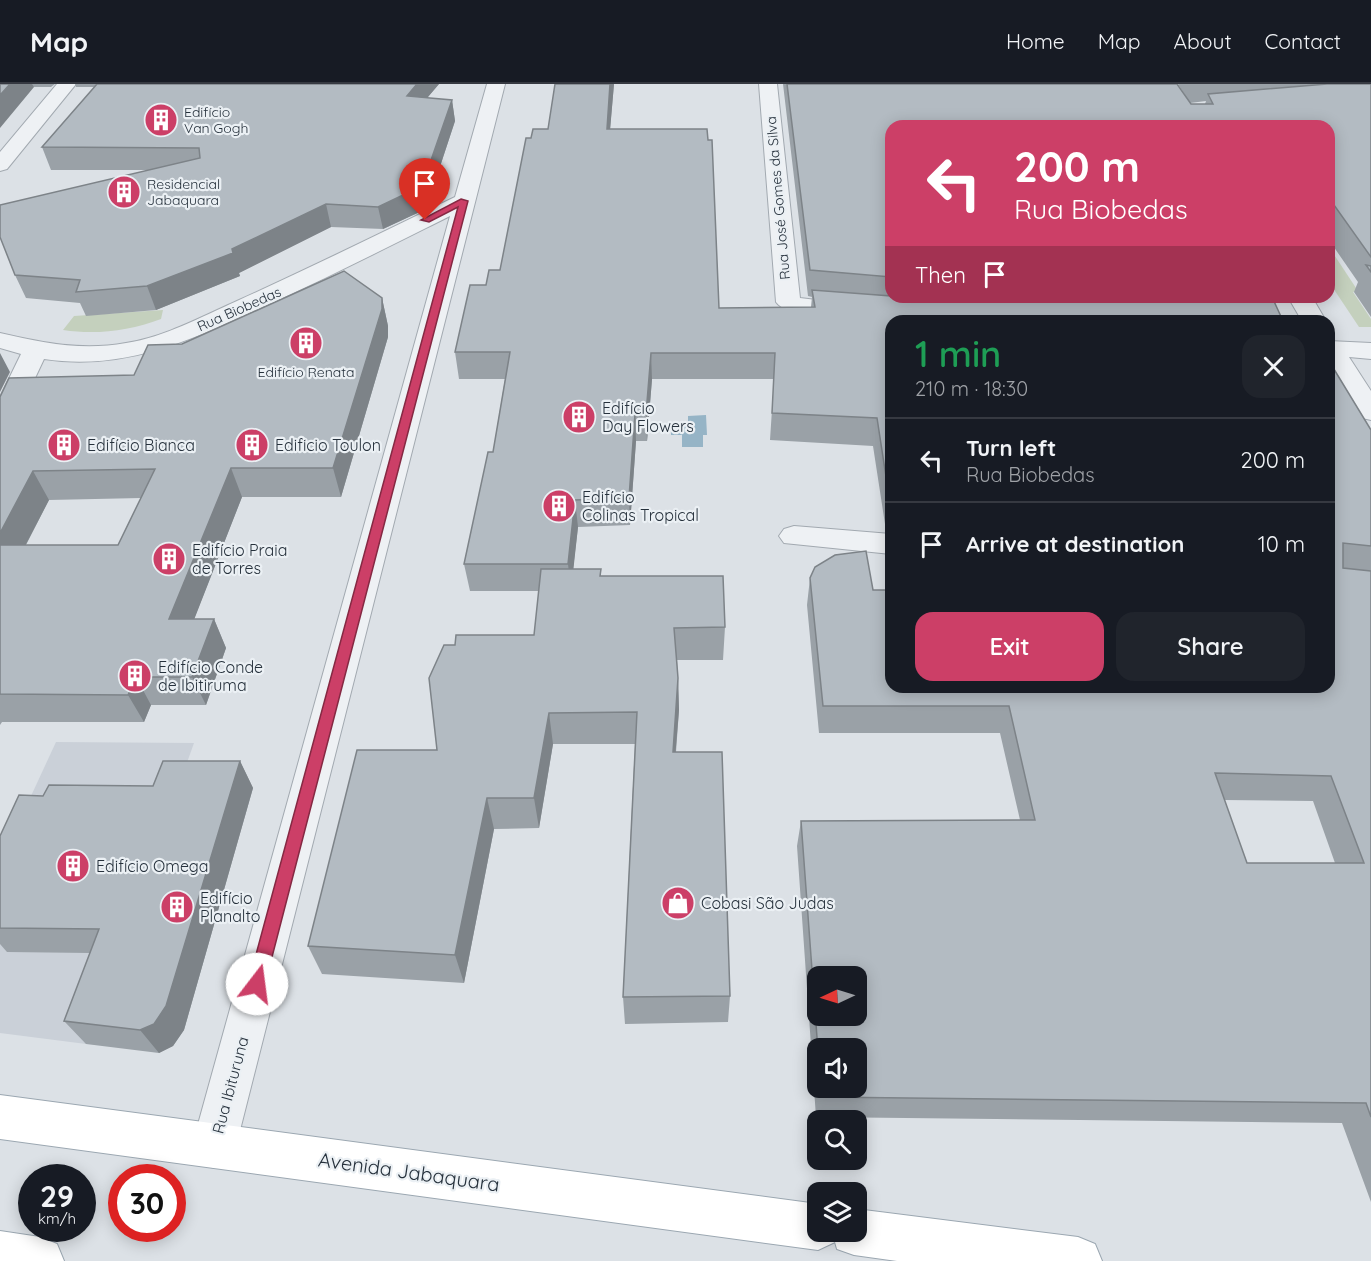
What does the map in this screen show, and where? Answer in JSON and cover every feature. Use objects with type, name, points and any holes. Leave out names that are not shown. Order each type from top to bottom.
[{"type":"main road","name":"Avenida Jabaquara","points":[[0,1117],[807,1226]]},
{"type":"main road","points":[[867,1234],[1078,1261]]},
{"type":"main road","points":[[0,1255],[40,1261]]},
{"type":"street","points":[[0,165],[67,84]]},
{"type":"street","name":"Rua Ibituruna","points":[[214,1146],[496,84]]},
{"type":"street","name":"Rua José Gomes da Silva","points":[[768,84],[788,302],[797,306],[881,313]]},
{"type":"street","name":"Rua Biobedas","points":[[0,340],[35,351],[66,355],[127,351],[178,336],[301,281],[464,201]]},
{"type":"street","points":[[1335,347],[1371,351]]},
{"type":"street","points":[[0,425],[35,351]]},
{"type":"street","points":[[1335,355],[1371,412]]},
{"type":"street","points":[[794,536],[885,544]]},
{"type":"shaded area","points":[[56,742],[194,743],[86,1044],[0,1033],[0,863]]},
{"type":"green space","points":[[1335,256],[1358,291],[1353,292],[1371,319],[1371,327],[1359,327],[1335,291]]},
{"type":"green space","points":[[163,310],[161,319],[125,329],[100,332],[63,330],[74,316]]},
{"type":"water","points":[[706,415],[707,435],[703,435],[703,447],[682,447],[682,435],[671,435],[671,423],[688,423],[688,416]]},
{"type":"building","points":[[0,84],[10,84],[0,95]]},
{"type":"building","points":[[97,84],[417,84],[407,96],[452,100],[422,186],[378,207],[326,204],[232,249],[233,253],[147,286],[76,292],[80,280],[15,275],[0,237],[0,205],[200,158],[199,148],[42,147]]},
{"type":"building","points":[[555,84],[610,84],[607,129],[707,129],[708,140],[712,140],[719,308],[815,307],[812,290],[885,296],[885,303],[1275,303],[1280,315],[885,315],[885,470],[877,418],[772,413],[775,353],[651,353],[646,414],[635,414],[629,498],[575,500],[568,564],[464,564],[488,452],[493,452],[510,352],[455,352],[470,285],[486,285],[489,270],[500,270],[526,138],[531,138],[533,129],[548,129]]},
{"type":"building","points":[[787,84],[1177,84],[1191,104],[1213,104],[1208,94],[1327,84],[1371,84],[1371,257],[1335,206],[1335,120],[885,120],[885,276],[810,270]]},
{"type":"building","points":[[344,271],[382,298],[382,309],[333,468],[231,468],[169,619],[214,619],[192,677],[136,677],[128,695],[0,694],[0,545],[118,545],[155,469],[33,471],[0,533],[0,397],[9,378],[134,375],[148,345],[182,344]]},
{"type":"building","points":[[1335,371],[1371,430],[1371,546],[1343,543],[1343,568],[1371,571],[1371,1117],[1366,1103],[867,1098],[867,1038],[817,1038],[816,1026],[867,1026],[867,966],[812,966],[801,821],[1035,820],[1009,706],[823,706],[810,578],[815,567],[835,555],[866,551],[873,590],[885,590],[885,693],[1335,693]],"holes":[[[1215,773],[1331,776],[1364,863],[1247,863]]]},
{"type":"building","points":[[541,569],[601,569],[600,576],[723,576],[725,627],[674,628],[678,678],[673,752],[722,752],[730,996],[623,997],[637,712],[549,713],[534,798],[487,798],[455,955],[308,946],[357,750],[437,750],[429,678],[444,645],[455,645],[456,635],[534,635]]},
{"type":"building","points":[[163,761],[240,761],[166,1006],[154,1024],[140,1030],[64,1021],[99,929],[0,928],[0,836],[19,795],[43,796],[49,785],[153,786]]},
{"type":"place","name":"Edifício Van Gogh","points":[[161,120]]},
{"type":"place","name":"Residencial Jabaquara","points":[[124,192]]},
{"type":"place","name":"Edifício Renata","points":[[306,343]]},
{"type":"place","name":"Edifício Day Flowers","points":[[579,417]]},
{"type":"place","name":"Edifício Bianca","points":[[64,445]]},
{"type":"place","name":"Edificio Toulon","points":[[252,445]]},
{"type":"place","name":"Edifício Colinas Tropical","points":[[559,506]]},
{"type":"place","name":"Edifício Praia de Torres","points":[[169,559]]},
{"type":"place","name":"Edifício Conde de Ibitiruma","points":[[135,676]]},
{"type":"place","name":"Edifício Omega","points":[[73,866]]},
{"type":"place","name":"Cobasi São Judas","points":[[678,903]]},
{"type":"place","name":"Edifício Planalto","points":[[177,907]]},
{"type":"route","points":[[257,984],[464,201],[425,220]]}]
